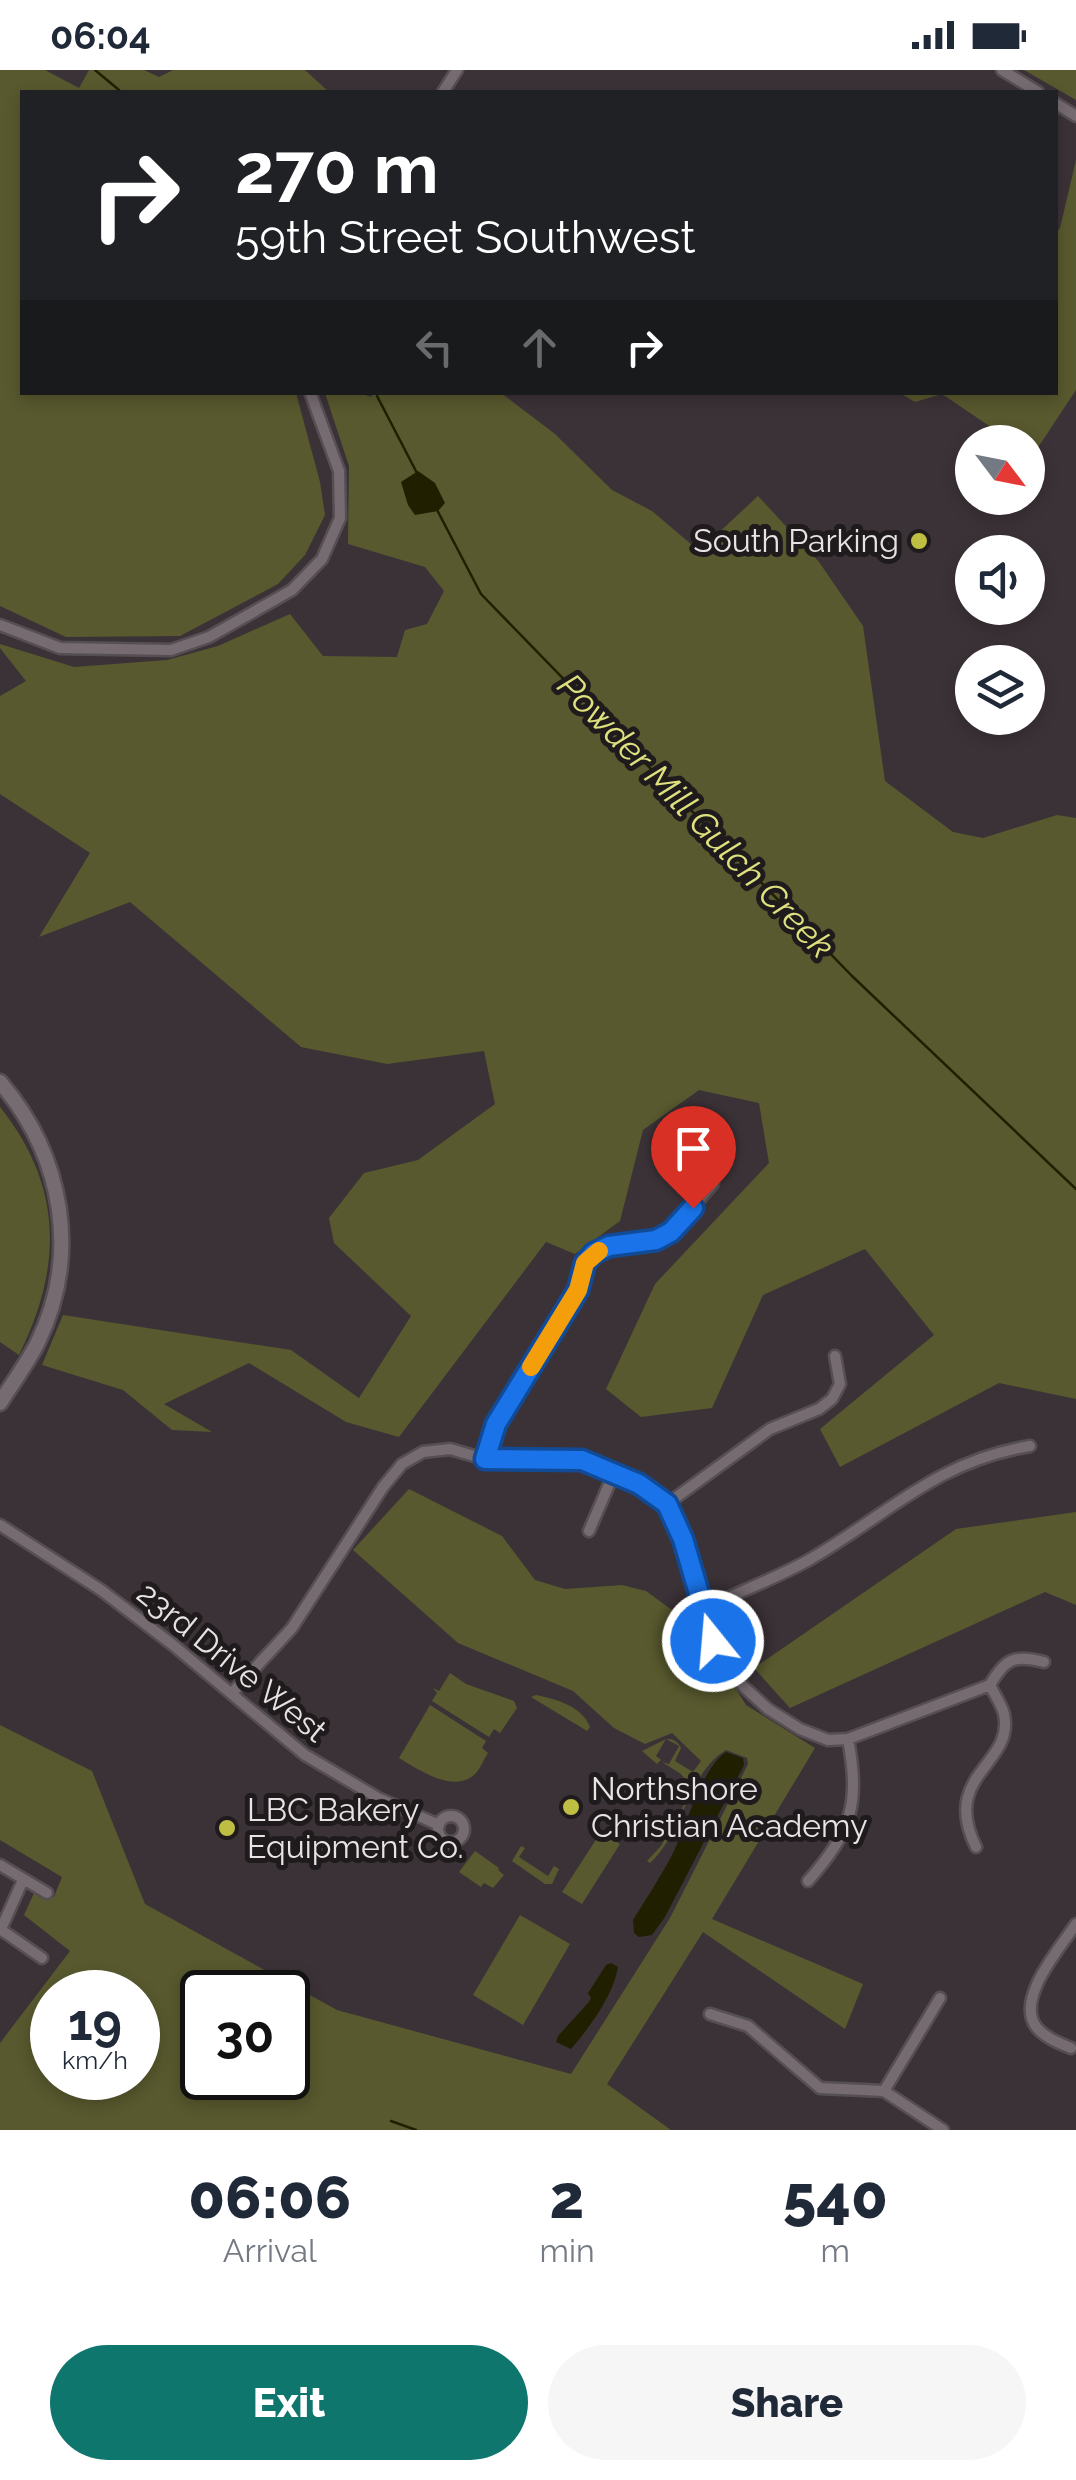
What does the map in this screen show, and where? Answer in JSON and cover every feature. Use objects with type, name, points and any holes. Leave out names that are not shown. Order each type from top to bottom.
[{"type":"street","points":[[1002,70],[1035,90]]},
{"type":"street","points":[[0,625],[60,648],[172,650],[208,637],[292,590],[322,559],[340,518],[339,471],[311,395]]},
{"type":"street","points":[[0,1082],[43,1150],[56,1186],[62,1228],[62,1252],[48,1314],[38,1342],[0,1404]]},
{"type":"street","points":[[485,1459],[496,1424],[578,1290],[585,1263],[609,1246],[656,1240],[671,1232],[713,1184]]},
{"type":"street","points":[[667,1504],[770,1430],[819,1409],[832,1399],[840,1384],[836,1356]]},
{"type":"street","points":[[703,1609],[804,1562],[948,1471],[991,1452],[1030,1446]]},
{"type":"street","points":[[232,1693],[292,1628],[402,1464],[423,1452],[450,1449],[485,1459],[582,1460],[639,1484],[667,1504],[683,1539],[713,1641],[743,1686],[768,1709],[800,1729],[828,1740],[848,1738],[990,1685],[1000,1668],[1026,1657],[1044,1662]]},
{"type":"street","points":[[589,1531],[614,1472]]},
{"type":"street","name":"23rd Drive West","points":[[0,1526],[102,1590],[305,1756],[378,1798],[439,1825]]},
{"type":"street","points":[[976,1847],[964,1815],[966,1798],[1003,1738],[1004,1715],[990,1685]]},
{"type":"street","points":[[808,1881],[832,1854],[847,1824],[855,1790],[848,1738]]},
{"type":"street","points":[[0,1864],[47,1893]]},
{"type":"street","points":[[23,1880],[0,1929],[42,1958]]},
{"type":"street","points":[[1070,2048],[1047,2037],[1034,2025],[1033,1988],[1076,1924]]},
{"type":"street","points":[[884,2091],[940,1998]]},
{"type":"street","points":[[710,2014],[748,2026],[820,2088],[884,2091],[943,2130]]},
{"type":"shaded area","points":[[0,70],[45,70],[79,88],[89,70],[144,70],[159,77],[173,70],[305,70],[327,90],[20,90],[20,395],[297,395],[325,515],[305,555],[278,584],[180,636],[66,637],[0,606]]},
{"type":"shaded area","points":[[1024,70],[1076,70],[1076,100]]},
{"type":"shaded area","points":[[1076,160],[1076,390],[1045,437],[1045,425],[988,425],[943,395],[1058,395],[1058,231]]},
{"type":"shaded area","points":[[326,395],[504,395],[555,434],[612,490],[652,511],[699,551],[758,496],[819,562],[863,626],[885,781],[953,832],[983,838],[1057,815],[1076,818],[1076,1399],[999,1383],[840,1467],[820,1429],[934,1335],[865,1249],[763,1295],[712,1408],[641,1417],[606,1389],[655,1284],[769,1163],[759,1103],[699,1090],[643,1130],[620,1221],[575,1254],[546,1242],[399,1437],[346,1422],[249,1363],[164,1404],[212,1432],[172,1430],[123,1390],[42,1365],[63,1315],[291,1350],[359,1398],[411,1316],[334,1243],[329,1218],[364,1173],[418,1160],[495,1104],[484,1051],[387,1064],[301,1047],[130,902],[39,937],[90,853],[0,794],[0,696],[26,681],[0,644],[74,667],[167,660],[218,646],[290,614],[323,656],[397,657],[405,630],[427,624],[444,591],[425,567],[348,544],[349,466]]},
{"type":"shaded area","points":[[903,395],[939,395],[915,402]]},
{"type":"shaded area","points":[[418,471],[435,483],[445,503],[438,511],[415,515],[408,505],[401,482]]},
{"type":"shaded area","points":[[0,1107],[36,1167],[50,1227],[43,1290],[19,1355],[0,1342]]},
{"type":"shaded area","points":[[409,1489],[502,1536],[535,1580],[565,1589],[622,1585],[646,1591],[698,1629],[746,1705],[815,1748],[712,1919],[863,1984],[845,2029],[703,1932],[607,2084],[671,2130],[0,2130],[0,2043],[30,2004],[30,2100],[160,2100],[160,1970],[56,1970],[70,1951],[24,1915],[35,1891],[54,1897],[62,1877],[0,1840],[0,1725],[92,1771],[145,1904],[265,1970],[180,1970],[180,2100],[310,2100],[310,1995],[337,2010],[571,2074],[670,1918],[748,1764],[747,1758],[726,1750],[713,1760],[702,1773],[671,1836],[650,1863],[647,1861],[661,1846],[689,1796],[684,1792],[689,1785],[681,1774],[662,1762],[669,1764],[679,1746],[666,1739],[674,1740],[681,1748],[675,1761],[693,1772],[701,1761],[672,1733],[645,1744],[614,1728],[573,1691],[458,1643],[353,1550]]},
{"type":"shaded area","points":[[1076,1512],[1076,1605],[1045,1592],[790,1708],[754,1668],[956,1529]]},
{"type":"shaded area","points":[[450,1673],[466,1684],[514,1701],[517,1708],[500,1733],[494,1729],[489,1737],[432,1701],[437,1693],[433,1688],[439,1691]]},
{"type":"shaded area","points":[[536,1695],[575,1709],[590,1727],[587,1731],[531,1697]]},
{"type":"shaded area","points":[[430,1705],[486,1741],[482,1748],[488,1753],[467,1780],[437,1778],[399,1758]]},
{"type":"shaded area","points":[[666,1739],[656,1756],[661,1760],[657,1764],[642,1751]]},
{"type":"shaded area","points":[[726,1752],[743,1758],[744,1765],[665,1917],[652,1935],[639,1937],[634,1933],[633,1920],[674,1851],[702,1783]]},
{"type":"shaded area","points":[[601,1832],[620,1844],[582,1904],[562,1892]]},
{"type":"shaded area","points":[[521,1846],[525,1848],[519,1857],[548,1876],[554,1866],[559,1869],[552,1884],[545,1884],[512,1861]]},
{"type":"shaded area","points":[[475,1851],[504,1875],[493,1888],[484,1883],[481,1887],[459,1872]]},
{"type":"shaded area","points":[[520,1915],[570,1944],[523,2025],[473,1995]]},
{"type":"shaded area","points":[[611,1963],[618,1967],[615,1978],[593,2021],[571,2049],[556,2042],[588,2003],[588,1993]]},
{"type":"waterway","name":"Powder Mill Gulch Creek","points":[[95,70],[119,90]]},
{"type":"waterway","name":"Powder Mill Gulch Creek","points":[[377,396],[418,475]]},
{"type":"waterway","name":"Powder Mill Gulch Creek","points":[[436,508],[481,594],[852,976],[1076,1189]]},
{"type":"waterway","points":[[391,2121],[416,2130]]},
{"type":"slow traffic","points":[[531,1367],[578,1290],[585,1263],[599,1251]]},
{"type":"place","name":"South Parking","points":[[919,541]]},
{"type":"place","name":"Northshore Christian Academy","points":[[571,1807]]},
{"type":"place","name":"LBC Bakery Equipment Co.","points":[[227,1828]]},
{"type":"route","points":[[693,1208],[671,1232],[656,1240],[609,1246],[585,1263],[578,1290],[496,1424],[485,1459],[582,1460],[639,1484],[667,1504],[683,1539],[713,1641]]}]
